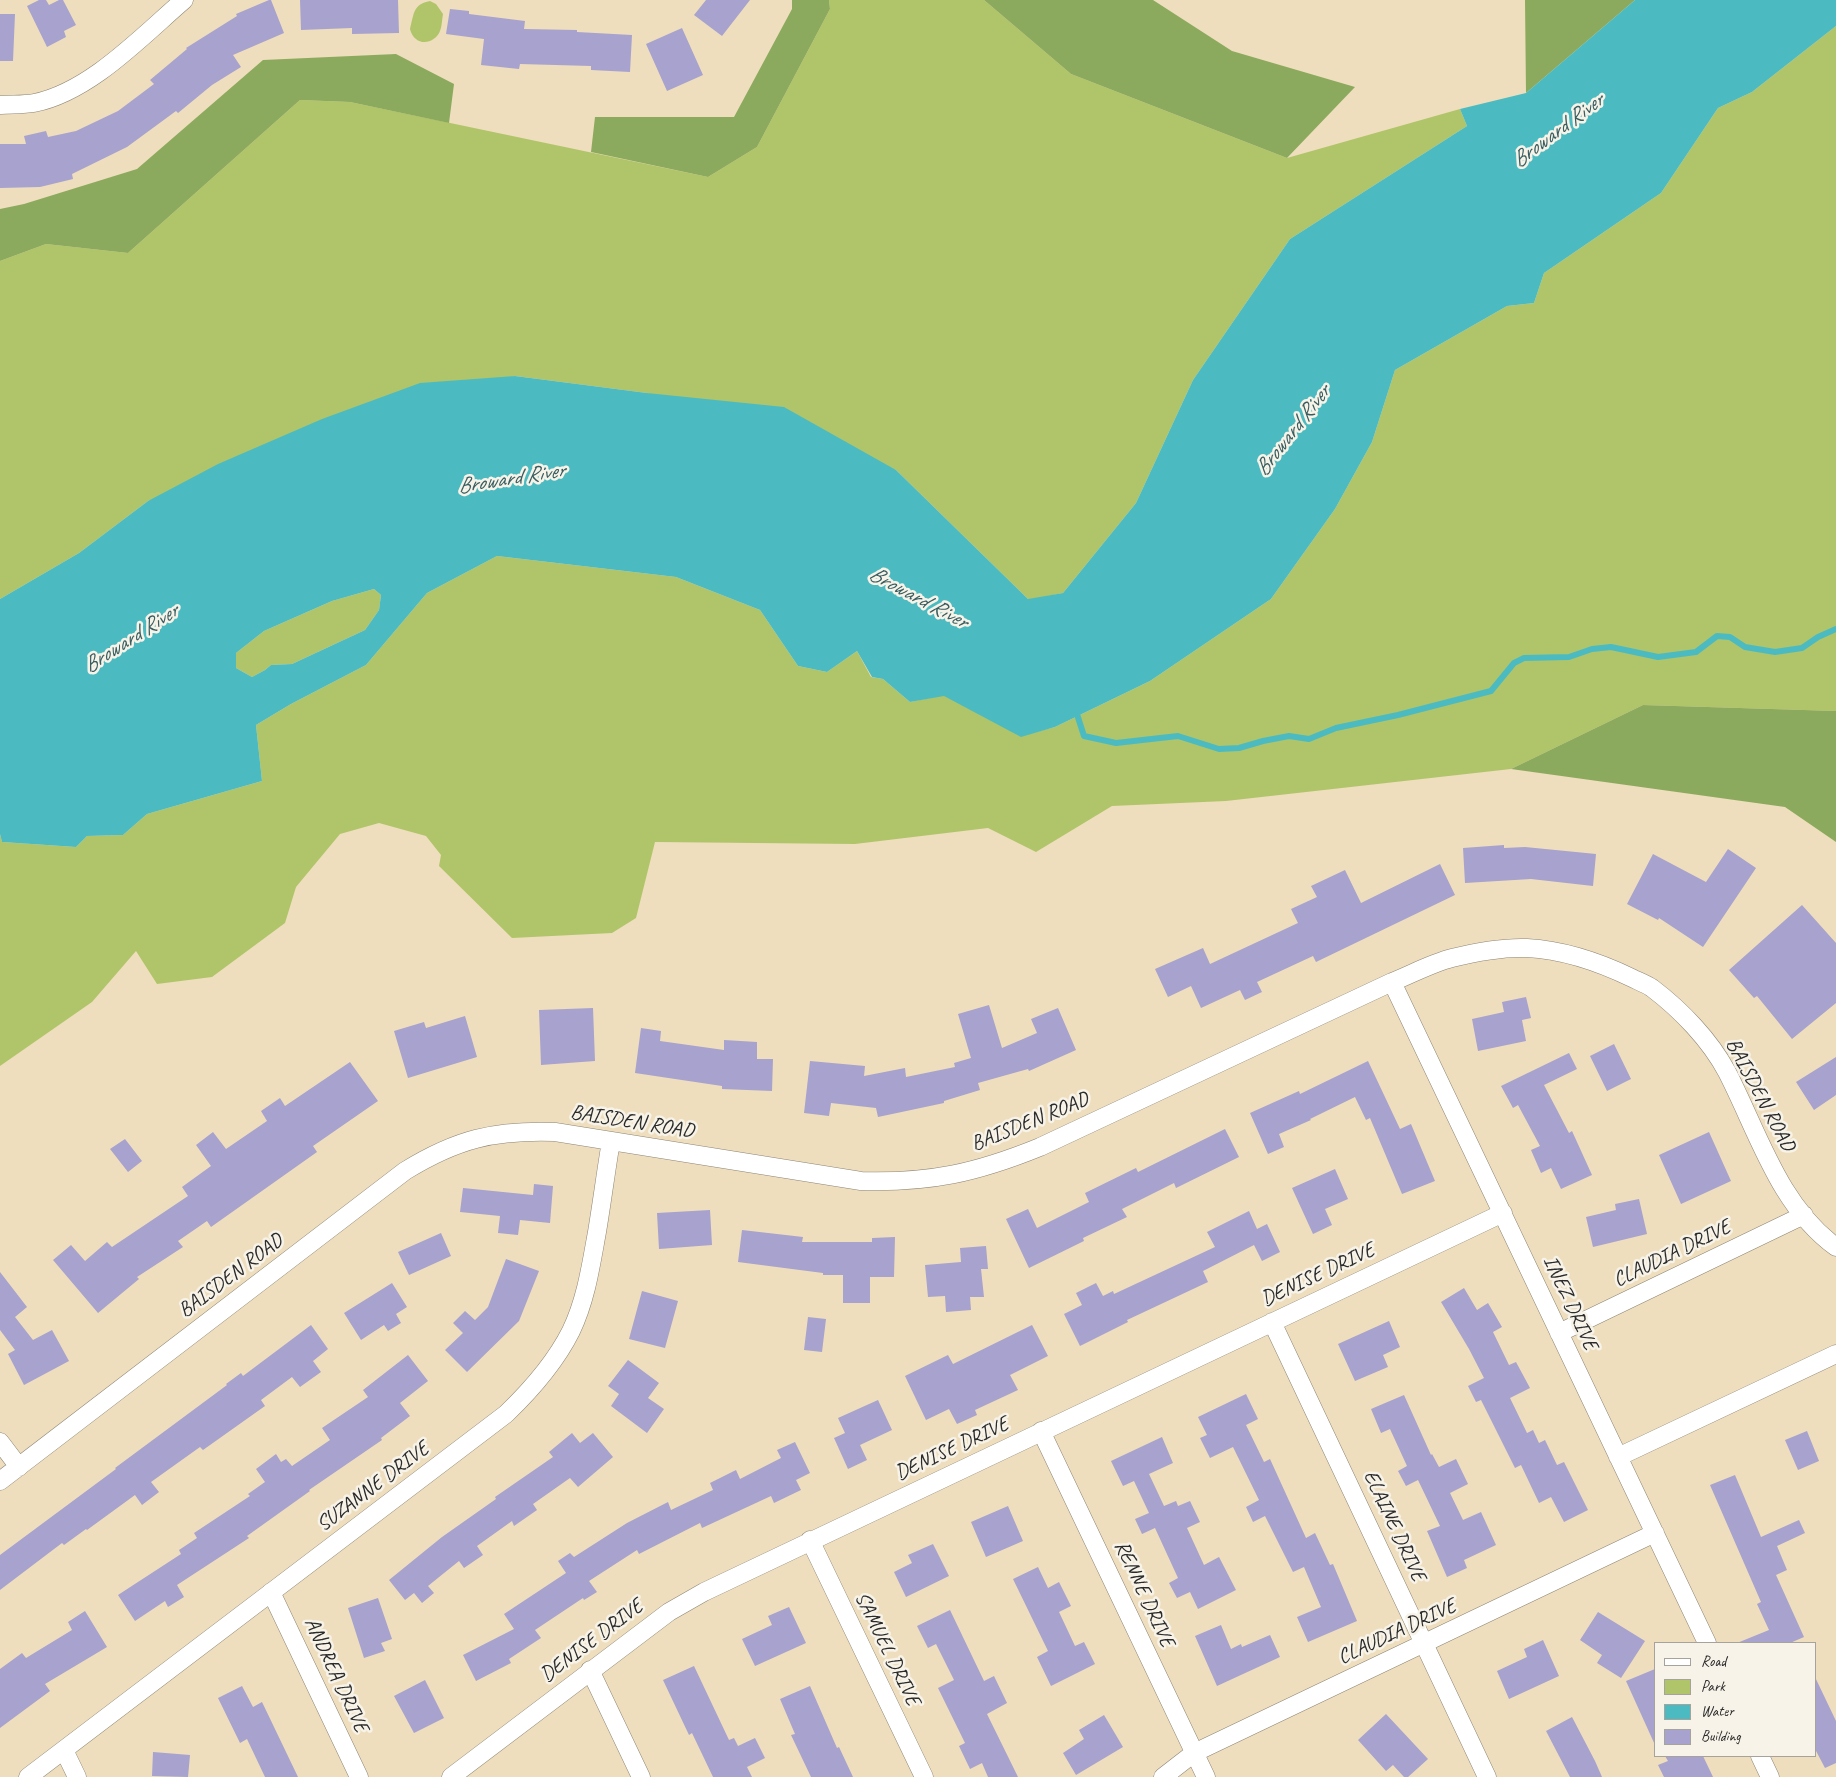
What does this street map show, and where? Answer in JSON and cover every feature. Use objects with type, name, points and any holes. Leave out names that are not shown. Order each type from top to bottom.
[{"type":"street","points":[[0,105],[34,103],[71,90],[102,70],[184,0]]},
{"type":"street","name":"BAISDEN ROAD","points":[[0,1481],[405,1171],[431,1155],[463,1142],[495,1134],[523,1131],[555,1132],[861,1181],[924,1180],[962,1174],[1002,1162],[1040,1147],[1392,982],[1450,958],[1491,951],[1526,948],[1557,952],[1587,959],[1612,968],[1650,987],[1675,1007],[1700,1033],[1726,1070],[1778,1178],[1816,1230],[1836,1246]]},
{"type":"street","name":"INEZ DRIVE","points":[[1392,982],[1707,1642]]},
{"type":"street","name":"SUZANNE DRIVE","points":[[28,1777],[506,1414],[531,1390],[552,1362],[571,1330],[586,1290],[611,1141]]},
{"type":"street","name":"DENISE DRIVE","points":[[451,1777],[669,1612],[704,1592],[810,1540],[1503,1213]]},
{"type":"street","name":"CLAUDIA DRIVE","points":[[1559,1333],[1804,1215]]},
{"type":"street","name":"ELAINE DRIVE","points":[[1272,1322],[1487,1777]]},
{"type":"street","points":[[1618,1457],[1836,1354]]},
{"type":"street","name":"RENNE DRIVE","points":[[1041,1431],[1206,1777]]},
{"type":"street","points":[[0,1442],[19,1467]]},
{"type":"street","name":"CLAUDIA DRIVE","points":[[1163,1777],[1194,1753],[1655,1533]]},
{"type":"street","name":"SAMUEL DRIVE","points":[[810,1540],[924,1777]]},
{"type":"street","name":"ANDREA DRIVE","points":[[271,1592],[359,1777]]},
{"type":"street","points":[[590,1670],[641,1777]]},
{"type":"street","points":[[64,1750],[76,1777]]},
{"type":"street","points":[[1760,1757],[1770,1777]]},
{"type":"green space","points":[[792,0],[829,0],[830,9],[757,147],[708,177],[591,152],[595,117],[734,117],[792,9]]},
{"type":"green space","points":[[829,0],[984,0],[1071,74],[1287,158],[1460,109],[1467,126],[1290,239],[1193,380],[1136,503],[1063,593],[1029,600],[896,470],[647,393],[515,376],[148,501],[79,553],[0,599],[0,261],[46,244],[128,253],[300,100],[350,102],[708,177],[757,147],[830,9]]},
{"type":"green space","points":[[984,0],[1153,0],[1232,51],[1355,87],[1287,158],[1071,74]]},
{"type":"green space","points":[[1525,0],[1635,0],[1526,93]]},
{"type":"green space","points":[[430,1],[436,4],[443,14],[442,25],[436,37],[430,41],[423,42],[414,37],[410,29],[417,7],[424,2]]},
{"type":"green space","points":[[1836,26],[1836,711],[1643,705],[1511,769],[1226,801],[1112,806],[1036,852],[988,828],[855,844],[655,842],[636,918],[612,933],[512,938],[439,866],[441,855],[426,836],[379,823],[340,834],[296,887],[285,923],[212,977],[157,984],[136,951],[92,1002],[0,1066],[0,834],[2,842],[76,847],[87,836],[123,835],[147,814],[262,781],[256,725],[291,704],[366,665],[427,593],[497,556],[676,577],[760,610],[798,666],[827,672],[857,651],[871,677],[883,679],[910,702],[944,695],[1021,736],[1055,727],[1150,681],[1271,599],[1335,509],[1372,442],[1395,370],[1507,306],[1534,303],[1544,273],[1661,193],[1718,108],[1752,92]]},
{"type":"green space","points":[[396,54],[454,84],[449,123],[350,102],[300,100],[128,253],[46,244],[0,261],[0,209],[24,204],[137,169],[263,60]]},
{"type":"green space","points":[[374,589],[381,595],[379,610],[365,630],[292,664],[271,665],[252,677],[236,668],[236,653],[264,631],[332,601]]},
{"type":"green space","points":[[1643,705],[1836,711],[1836,842],[1785,807],[1511,769]]},
{"type":"water","name":"Broward River","points":[[1635,0],[1836,0],[1836,26],[1752,92],[1718,108],[1661,193],[1544,273],[1534,303],[1507,306],[1395,370],[1372,442],[1335,509],[1271,599],[1150,681],[1055,727],[1021,737],[944,696],[910,702],[883,679],[872,677],[857,651],[827,672],[798,666],[760,610],[676,577],[497,556],[427,593],[366,665],[291,704],[256,725],[262,781],[147,814],[123,835],[87,836],[76,847],[2,842],[0,834],[0,599],[79,553],[148,501],[218,464],[322,419],[420,383],[515,376],[647,393],[784,407],[896,470],[1028,599],[1063,593],[1136,503],[1193,380],[1290,239],[1467,126],[1460,109],[1526,93]],"holes":[[[374,589],[381,595],[379,610],[365,630],[292,664],[271,665],[252,677],[236,668],[236,653],[264,631],[332,601]]]},
{"type":"building","points":[[39,0],[46,0],[49,5],[63,0],[76,25],[64,31],[66,37],[47,47],[27,6]]},
{"type":"building","points":[[271,0],[284,33],[233,55],[241,67],[212,85],[178,113],[176,111],[127,147],[72,174],[73,179],[40,187],[0,188],[0,144],[26,144],[24,136],[46,131],[48,137],[76,131],[118,111],[154,84],[150,80],[186,48],[237,16],[236,14]]},
{"type":"building","points":[[300,0],[398,0],[399,33],[352,34],[352,28],[301,30]]},
{"type":"building","points":[[706,0],[750,0],[722,36],[694,15]]},
{"type":"building","points":[[450,9],[469,11],[469,14],[525,21],[524,29],[577,30],[577,32],[632,35],[630,72],[591,70],[591,66],[520,64],[519,69],[481,65],[484,39],[446,34]]},
{"type":"building","points":[[0,14],[15,14],[13,61],[0,61]]},
{"type":"building","points":[[682,28],[703,75],[667,91],[646,44]]},
{"type":"building","points":[[1504,845],[1504,848],[1525,847],[1596,854],[1593,886],[1531,879],[1465,883],[1463,848]]},
{"type":"building","points":[[1728,849],[1756,868],[1703,947],[1659,918],[1658,920],[1627,904],[1653,854],[1706,882]]},
{"type":"building","points":[[1440,864],[1455,895],[1316,962],[1313,956],[1257,982],[1262,992],[1245,1000],[1240,990],[1201,1008],[1191,986],[1168,997],[1155,969],[1203,948],[1210,964],[1298,923],[1291,909],[1317,897],[1311,886],[1345,870],[1361,903]]},
{"type":"building","points":[[1802,905],[1836,943],[1836,1003],[1792,1039],[1757,996],[1754,998],[1729,970]]},
{"type":"building","points":[[1526,997],[1531,1018],[1522,1020],[1526,1041],[1478,1051],[1472,1019],[1504,1012],[1502,1002]]},
{"type":"building","points":[[989,1005],[1002,1048],[1037,1033],[1031,1019],[1058,1008],[1076,1050],[1029,1071],[1028,1069],[978,1083],[980,1090],[944,1101],[944,1103],[878,1117],[876,1108],[831,1103],[829,1116],[804,1113],[810,1061],[865,1066],[864,1076],[905,1068],[906,1077],[955,1067],[954,1063],[971,1058],[958,1014]]},
{"type":"building","points":[[593,1008],[595,1061],[541,1065],[539,1010]]},
{"type":"building","points":[[465,1016],[477,1057],[408,1078],[394,1031],[424,1022],[426,1028]]},
{"type":"building","points":[[641,1028],[661,1031],[660,1041],[724,1050],[724,1040],[757,1042],[757,1059],[773,1059],[772,1091],[722,1089],[722,1086],[635,1073]]},
{"type":"building","points":[[1614,1044],[1631,1079],[1607,1091],[1590,1056]]},
{"type":"building","points":[[1569,1053],[1577,1069],[1544,1085],[1569,1133],[1572,1131],[1592,1175],[1561,1189],[1551,1168],[1541,1173],[1531,1150],[1540,1146],[1518,1105],[1513,1108],[1501,1086]]},
{"type":"building","points":[[1836,1057],[1836,1095],[1814,1110],[1796,1082]]},
{"type":"building","points":[[1368,1061],[1400,1129],[1411,1124],[1435,1181],[1402,1194],[1370,1118],[1366,1120],[1355,1097],[1279,1134],[1284,1147],[1268,1154],[1250,1113],[1299,1091],[1300,1094]]},
{"type":"building","points":[[350,1062],[378,1101],[313,1146],[317,1152],[211,1227],[207,1221],[178,1241],[183,1247],[137,1277],[139,1279],[98,1313],[53,1260],[71,1245],[85,1261],[107,1242],[112,1247],[188,1196],[182,1187],[211,1166],[196,1145],[213,1132],[226,1149],[267,1121],[261,1111],[280,1098],[285,1106]]},
{"type":"building","points":[[1225,1129],[1239,1157],[1176,1188],[1174,1183],[1122,1209],[1127,1217],[1083,1238],[1084,1241],[1029,1268],[1006,1219],[1028,1209],[1037,1228],[1089,1202],[1085,1193],[1136,1168],[1138,1172]]},
{"type":"building","points":[[1709,1132],[1731,1181],[1681,1204],[1659,1155]]},
{"type":"building","points":[[125,1139],[142,1161],[128,1172],[110,1149]]},
{"type":"building","points":[[1335,1169],[1348,1199],[1325,1209],[1332,1225],[1313,1234],[1292,1188]]},
{"type":"building","points":[[534,1184],[553,1186],[550,1223],[520,1220],[518,1235],[498,1233],[500,1216],[460,1212],[463,1188],[533,1195]]},
{"type":"building","points":[[1639,1199],[1647,1234],[1593,1247],[1586,1217],[1616,1210],[1615,1204]]},
{"type":"building","points":[[710,1210],[712,1245],[659,1249],[657,1213]]},
{"type":"building","points":[[1249,1211],[1257,1229],[1267,1224],[1280,1252],[1262,1261],[1254,1245],[1203,1271],[1208,1282],[1127,1320],[1128,1322],[1080,1346],[1064,1314],[1082,1305],[1076,1293],[1096,1283],[1103,1296],[1113,1291],[1114,1294],[1215,1247],[1207,1232]]},
{"type":"building","points":[[742,1230],[803,1237],[802,1242],[872,1242],[872,1238],[895,1237],[894,1277],[870,1277],[870,1303],[843,1303],[843,1275],[823,1275],[823,1273],[738,1262]]},
{"type":"building","points":[[441,1233],[451,1256],[409,1275],[398,1252]]},
{"type":"building","points":[[986,1246],[988,1269],[981,1269],[984,1297],[970,1297],[971,1310],[946,1312],[945,1296],[928,1297],[925,1265],[961,1262],[960,1248]]},
{"type":"building","points":[[506,1259],[539,1271],[519,1321],[467,1372],[445,1350],[463,1333],[453,1323],[465,1311],[475,1320],[488,1307]]},
{"type":"building","points":[[0,1272],[27,1307],[15,1317],[33,1340],[52,1330],[69,1361],[24,1385],[8,1354],[15,1350],[0,1330]]},
{"type":"building","points":[[392,1283],[407,1307],[396,1314],[401,1323],[388,1331],[384,1325],[361,1340],[344,1313]]},
{"type":"building","points":[[1464,1288],[1477,1310],[1488,1303],[1502,1327],[1493,1332],[1509,1365],[1516,1362],[1530,1388],[1510,1398],[1527,1433],[1533,1430],[1539,1443],[1545,1440],[1557,1465],[1564,1462],[1588,1510],[1564,1522],[1551,1497],[1539,1503],[1521,1465],[1515,1468],[1481,1400],[1476,1402],[1468,1386],[1484,1378],[1441,1302]]},
{"type":"building","points":[[642,1291],[678,1301],[665,1348],[629,1339]]},
{"type":"building","points":[[808,1317],[826,1319],[822,1352],[804,1350]]},
{"type":"building","points":[[1389,1321],[1400,1347],[1383,1355],[1388,1367],[1355,1381],[1338,1344]]},
{"type":"building","points":[[311,1325],[328,1349],[313,1361],[321,1372],[300,1387],[292,1377],[261,1400],[265,1406],[203,1450],[200,1447],[151,1482],[159,1492],[142,1505],[135,1495],[87,1530],[64,1545],[62,1543],[0,1590],[0,1555],[226,1384],[241,1373],[243,1376]]},
{"type":"building","points":[[1032,1325],[1048,1356],[1010,1375],[1018,1390],[975,1410],[977,1415],[957,1424],[949,1409],[926,1420],[905,1376],[948,1355],[953,1364]]},
{"type":"building","points":[[408,1355],[428,1381],[400,1403],[410,1416],[381,1438],[382,1440],[309,1490],[247,1536],[249,1538],[177,1585],[184,1597],[168,1607],[165,1601],[135,1621],[118,1595],[181,1554],[179,1550],[197,1538],[194,1533],[250,1496],[248,1494],[265,1482],[256,1469],[276,1454],[281,1462],[286,1459],[292,1466],[330,1440],[322,1428],[368,1397],[363,1390]]},
{"type":"building","points":[[628,1360],[659,1383],[648,1398],[664,1409],[647,1433],[611,1406],[619,1394],[608,1386]]},
{"type":"building","points":[[1246,1394],[1258,1419],[1246,1425],[1264,1462],[1270,1459],[1306,1538],[1315,1533],[1330,1565],[1333,1564],[1357,1621],[1308,1642],[1297,1617],[1321,1607],[1304,1567],[1293,1572],[1265,1516],[1253,1522],[1246,1507],[1259,1500],[1233,1447],[1210,1458],[1200,1438],[1207,1435],[1198,1417]]},
{"type":"building","points":[[1404,1395],[1431,1455],[1439,1467],[1456,1459],[1468,1484],[1450,1493],[1463,1520],[1481,1512],[1496,1545],[1464,1560],[1467,1568],[1447,1577],[1427,1531],[1440,1526],[1418,1480],[1406,1486],[1398,1471],[1407,1466],[1390,1429],[1381,1433],[1371,1409]]},
{"type":"building","points":[[878,1400],[892,1430],[860,1445],[867,1460],[848,1469],[834,1438],[845,1433],[838,1418]]},
{"type":"building","points":[[1807,1431],[1819,1461],[1798,1470],[1785,1440]]},
{"type":"building","points":[[572,1433],[580,1443],[593,1433],[613,1457],[578,1487],[570,1478],[533,1504],[537,1510],[514,1526],[512,1521],[477,1546],[483,1555],[464,1568],[459,1561],[428,1586],[434,1593],[422,1603],[414,1593],[405,1600],[389,1580],[442,1537],[496,1499],[495,1497],[553,1457],[549,1452]]},
{"type":"building","points":[[1162,1437],[1173,1463],[1149,1474],[1164,1506],[1176,1501],[1178,1506],[1190,1501],[1200,1522],[1187,1528],[1204,1565],[1219,1557],[1236,1590],[1198,1609],[1190,1592],[1177,1598],[1169,1583],[1178,1578],[1155,1528],[1142,1534],[1135,1519],[1149,1513],[1134,1481],[1123,1486],[1111,1461]]},
{"type":"building","points":[[795,1442],[810,1473],[796,1480],[801,1490],[774,1503],[771,1496],[702,1528],[700,1523],[639,1554],[637,1550],[589,1581],[597,1592],[584,1600],[583,1598],[535,1630],[541,1638],[509,1659],[511,1663],[476,1681],[463,1655],[514,1629],[504,1614],[566,1573],[558,1561],[570,1553],[574,1557],[627,1523],[668,1502],[671,1510],[713,1490],[710,1483],[736,1470],[740,1479],[781,1458],[777,1450]]},
{"type":"building","points":[[1735,1475],[1761,1537],[1799,1520],[1805,1533],[1777,1546],[1787,1570],[1776,1575],[1804,1637],[1792,1642],[1739,1642],[1769,1630],[1757,1604],[1761,1602],[1710,1485]]},
{"type":"building","points":[[1008,1506],[1023,1541],[986,1557],[971,1522]]},
{"type":"building","points":[[933,1544],[949,1576],[906,1597],[894,1572],[912,1563],[908,1555]]},
{"type":"building","points":[[1038,1567],[1048,1588],[1059,1582],[1071,1606],[1059,1612],[1075,1646],[1084,1642],[1095,1664],[1051,1686],[1037,1657],[1048,1651],[1013,1579]]},
{"type":"building","points":[[378,1598],[392,1639],[381,1643],[385,1651],[364,1658],[348,1608]]},
{"type":"building","points":[[789,1607],[806,1643],[755,1666],[742,1639],[772,1625],[768,1616]]},
{"type":"building","points":[[950,1610],[984,1681],[994,1676],[1007,1703],[987,1714],[1018,1777],[988,1777],[982,1763],[970,1769],[959,1746],[965,1743],[938,1688],[954,1680],[936,1644],[928,1648],[917,1626]]},
{"type":"building","points":[[85,1611],[107,1647],[45,1684],[50,1691],[0,1728],[0,1669],[22,1653],[26,1658],[72,1630],[68,1622]]},
{"type":"building","points":[[1598,1612],[1645,1641],[1621,1678],[1597,1663],[1602,1655],[1580,1640]]},
{"type":"building","points":[[1221,1625],[1231,1649],[1241,1644],[1242,1647],[1270,1635],[1280,1657],[1217,1686],[1195,1636]]},
{"type":"building","points":[[1543,1640],[1559,1676],[1509,1699],[1497,1671],[1527,1657],[1524,1649]]},
{"type":"building","points":[[694,1666],[729,1740],[734,1738],[738,1746],[755,1738],[765,1758],[747,1767],[752,1777],[713,1777],[692,1733],[689,1735],[663,1680]]},
{"type":"building","points":[[1654,1669],[1654,1743],[1626,1681]]},
{"type":"building","points":[[1816,1679],[1836,1721],[1836,1763],[1825,1768],[1816,1751]]},
{"type":"building","points":[[425,1680],[444,1718],[414,1733],[394,1696]]},
{"type":"building","points":[[242,1686],[253,1707],[262,1702],[298,1777],[265,1777],[247,1739],[240,1743],[218,1698]]},
{"type":"building","points":[[810,1686],[837,1748],[839,1747],[853,1777],[811,1777],[791,1735],[795,1734],[780,1699]]},
{"type":"building","points":[[1386,1714],[1428,1759],[1408,1777],[1404,1777],[1393,1765],[1386,1771],[1358,1740]]},
{"type":"building","points":[[1104,1715],[1123,1747],[1076,1775],[1063,1753],[1084,1739],[1079,1730]]},
{"type":"building","points":[[1572,1717],[1602,1777],[1570,1777],[1546,1731]]},
{"type":"building","points":[[153,1752],[190,1755],[188,1777],[152,1776]]},
{"type":"building","points":[[1666,1757],[1703,1757],[1713,1777],[1664,1777],[1658,1765],[1668,1761]]},
{"type":"waterway","points":[[1075,708],[1084,736],[1116,743],[1178,736],[1219,749],[1239,748],[1289,736],[1309,739],[1336,728],[1398,715],[1491,691],[1514,663],[1524,658],[1569,657],[1592,649],[1611,647],[1658,657],[1696,652],[1717,636],[1730,637],[1745,647],[1775,652],[1802,648],[1818,637],[1836,629]]}]
